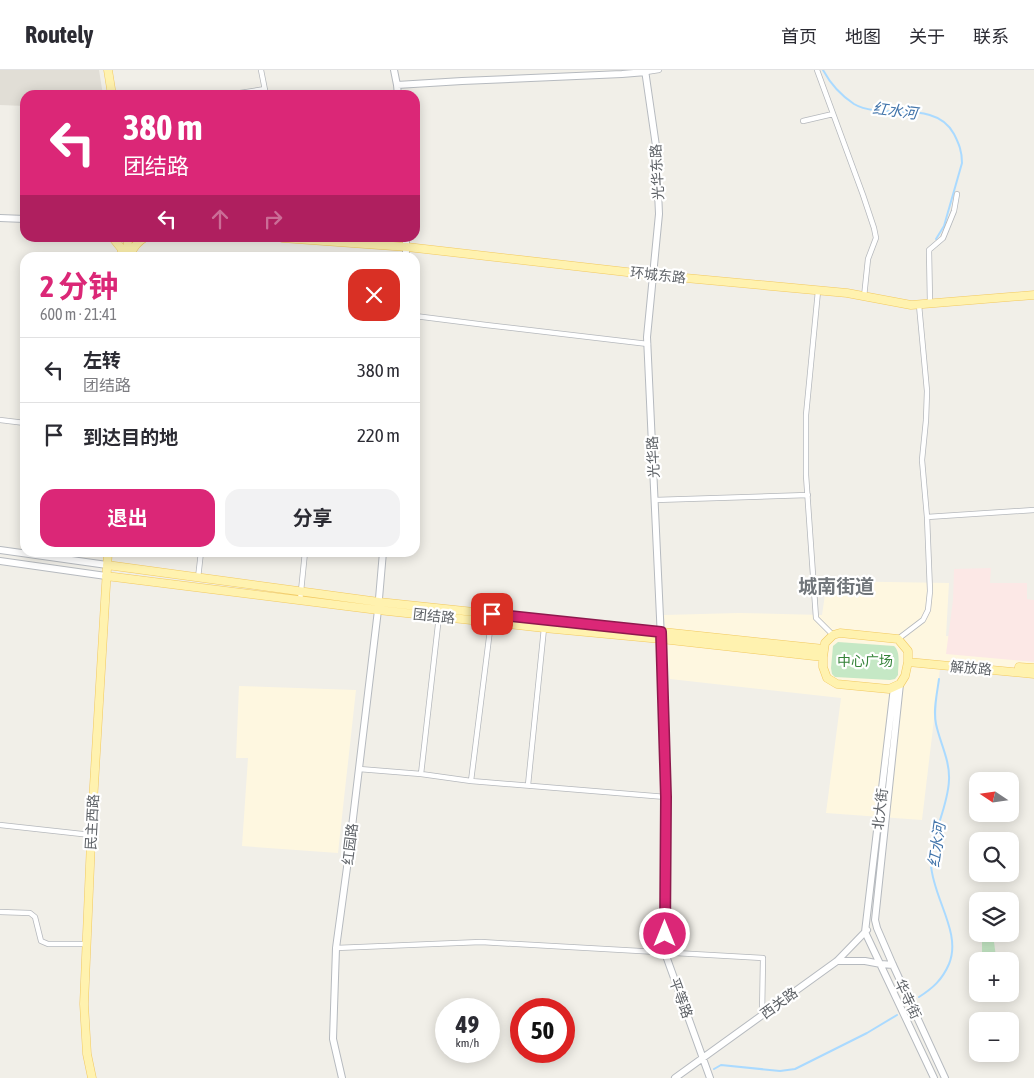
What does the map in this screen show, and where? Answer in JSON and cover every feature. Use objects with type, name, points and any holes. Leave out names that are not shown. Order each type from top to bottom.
[{"type":"main road","points":[[108,70],[111,90]]},
{"type":"main road","points":[[394,70],[398,90]]},
{"type":"main road","points":[[397,85],[622,74],[646,71]]},
{"type":"main road","name":"光华东路","points":[[646,71],[656,146],[659,214],[653,275]]},
{"type":"main road","points":[[0,218],[20,219]]},
{"type":"main road","name":"环城东路","points":[[338,242],[407,247],[653,275],[847,294],[911,305],[1034,295]]},
{"type":"main road","points":[[406,242],[407,252]]},
{"type":"main road","name":"光华路","points":[[653,275],[647,336],[661,635]]},
{"type":"main road","points":[[0,550],[20,553]]},
{"type":"main road","points":[[50,557],[107,565]]},
{"type":"main road","name":"民主西路","points":[[92,1078],[87,1054],[84,1004],[91,835],[108,557]]},
{"type":"main road","name":"红园路","points":[[342,1078],[333,1039],[336,948],[359,769],[383,557]]},
{"type":"main road","points":[[0,561],[106,576]]},
{"type":"main road","name":"团结路","points":[[107,565],[301,592],[439,616],[544,628],[661,635],[823,657]]},
{"type":"main road","name":"团结路","points":[[106,576],[300,601],[378,606],[661,635],[824,649]]},
{"type":"main road","points":[[840,633],[898,639],[908,651],[908,659],[905,676],[897,685],[889,689],[837,684],[827,678],[823,667],[824,649],[825,643],[833,635],[840,633]]},
{"type":"main road","name":"平等路","points":[[661,635],[666,797],[665,953],[710,1078]]},
{"type":"main road","name":"解放路","points":[[908,659],[1034,668]]},
{"type":"main road","name":"解放路","points":[[908,659],[1034,674]]},
{"type":"main road","name":"北大街","points":[[875,920],[897,685]]},
{"type":"main road","name":"北大街","points":[[866,932],[897,685]]},
{"type":"main road","name":"西关路","points":[[675,1078],[837,961],[866,932],[875,920]]},
{"type":"main road","name":"华寺街","points":[[875,920],[893,965],[944,1078]]},
{"type":"main road","name":"华寺街","points":[[866,932],[934,1078]]},
{"type":"main road","points":[[837,961],[865,961],[893,965]]},
{"type":"street","points":[[259,90],[265,89],[261,70]]},
{"type":"street","points":[[646,71],[659,70]]},
{"type":"street","points":[[817,70],[875,233],[876,238],[868,259],[864,297]]},
{"type":"street","points":[[803,121],[833,114]]},
{"type":"street","points":[[930,304],[929,250],[943,238],[954,211],[957,194]]},
{"type":"street","points":[[818,291],[806,415],[806,475],[816,618],[833,635]]},
{"type":"street","points":[[898,639],[923,620],[928,610],[930,591],[927,517],[922,460],[927,392],[919,304]]},
{"type":"street","points":[[420,317],[648,344]]},
{"type":"street","points":[[0,420],[20,422]]},
{"type":"street","points":[[655,500],[808,495]]},
{"type":"street","points":[[927,517],[1034,510]]},
{"type":"street","points":[[198,578],[200,557]]},
{"type":"street","points":[[300,601],[305,557]]},
{"type":"street","points":[[421,774],[439,616]]},
{"type":"street","points":[[471,781],[491,622]]},
{"type":"street","points":[[528,785],[544,628]]},
{"type":"street","points":[[359,769],[421,774],[471,781],[666,797]]},
{"type":"street","points":[[0,825],[91,835]]},
{"type":"street","points":[[0,912],[30,913],[35,917],[40,941],[48,944],[87,944]]},
{"type":"street","points":[[336,948],[481,942],[763,958],[762,1014]]},
{"type":"shaded area","points":[[0,70],[99,70],[102,90],[20,90],[20,106],[0,105]]},
{"type":"shaded area","points":[[991,568],[990,583],[1027,583],[1027,599],[1034,600],[1034,662],[946,654],[953,600],[954,569]]},
{"type":"shaded area","points":[[827,581],[949,583],[946,636],[1034,642],[1034,678],[940,669],[922,820],[826,813],[841,698],[670,679],[664,615],[739,613],[822,615]]},
{"type":"shaded area","points":[[239,686],[356,690],[338,853],[242,846],[248,758],[236,758]]},
{"type":"green space","name":"中心广场","points":[[838,642],[894,646],[898,655],[898,675],[895,679],[890,680],[835,677],[832,674],[831,668],[833,646]]},
{"type":"green space","points":[[982,942],[994,942],[995,952],[982,952]]},
{"type":"waterway","name":"红水河","points":[[823,70],[837,89],[854,104],[866,109],[879,111],[922,113],[945,123],[954,134],[960,148],[962,163],[944,226],[936,239]]},
{"type":"waterway","name":"红水河","points":[[919,997],[933,987],[940,979],[949,964],[952,952],[950,928],[936,890],[931,865],[933,844],[946,801],[949,780],[946,759],[935,719],[939,679]]},
{"type":"waterway","name":"红水河","points":[[714,1069],[721,1065],[780,1071],[795,1069],[867,1033],[897,1015]]},
{"type":"district","name":"城南街道","points":[[836,586]]},
{"type":"route","points":[[492,614],[661,632],[666,797],[665,934]]}]
